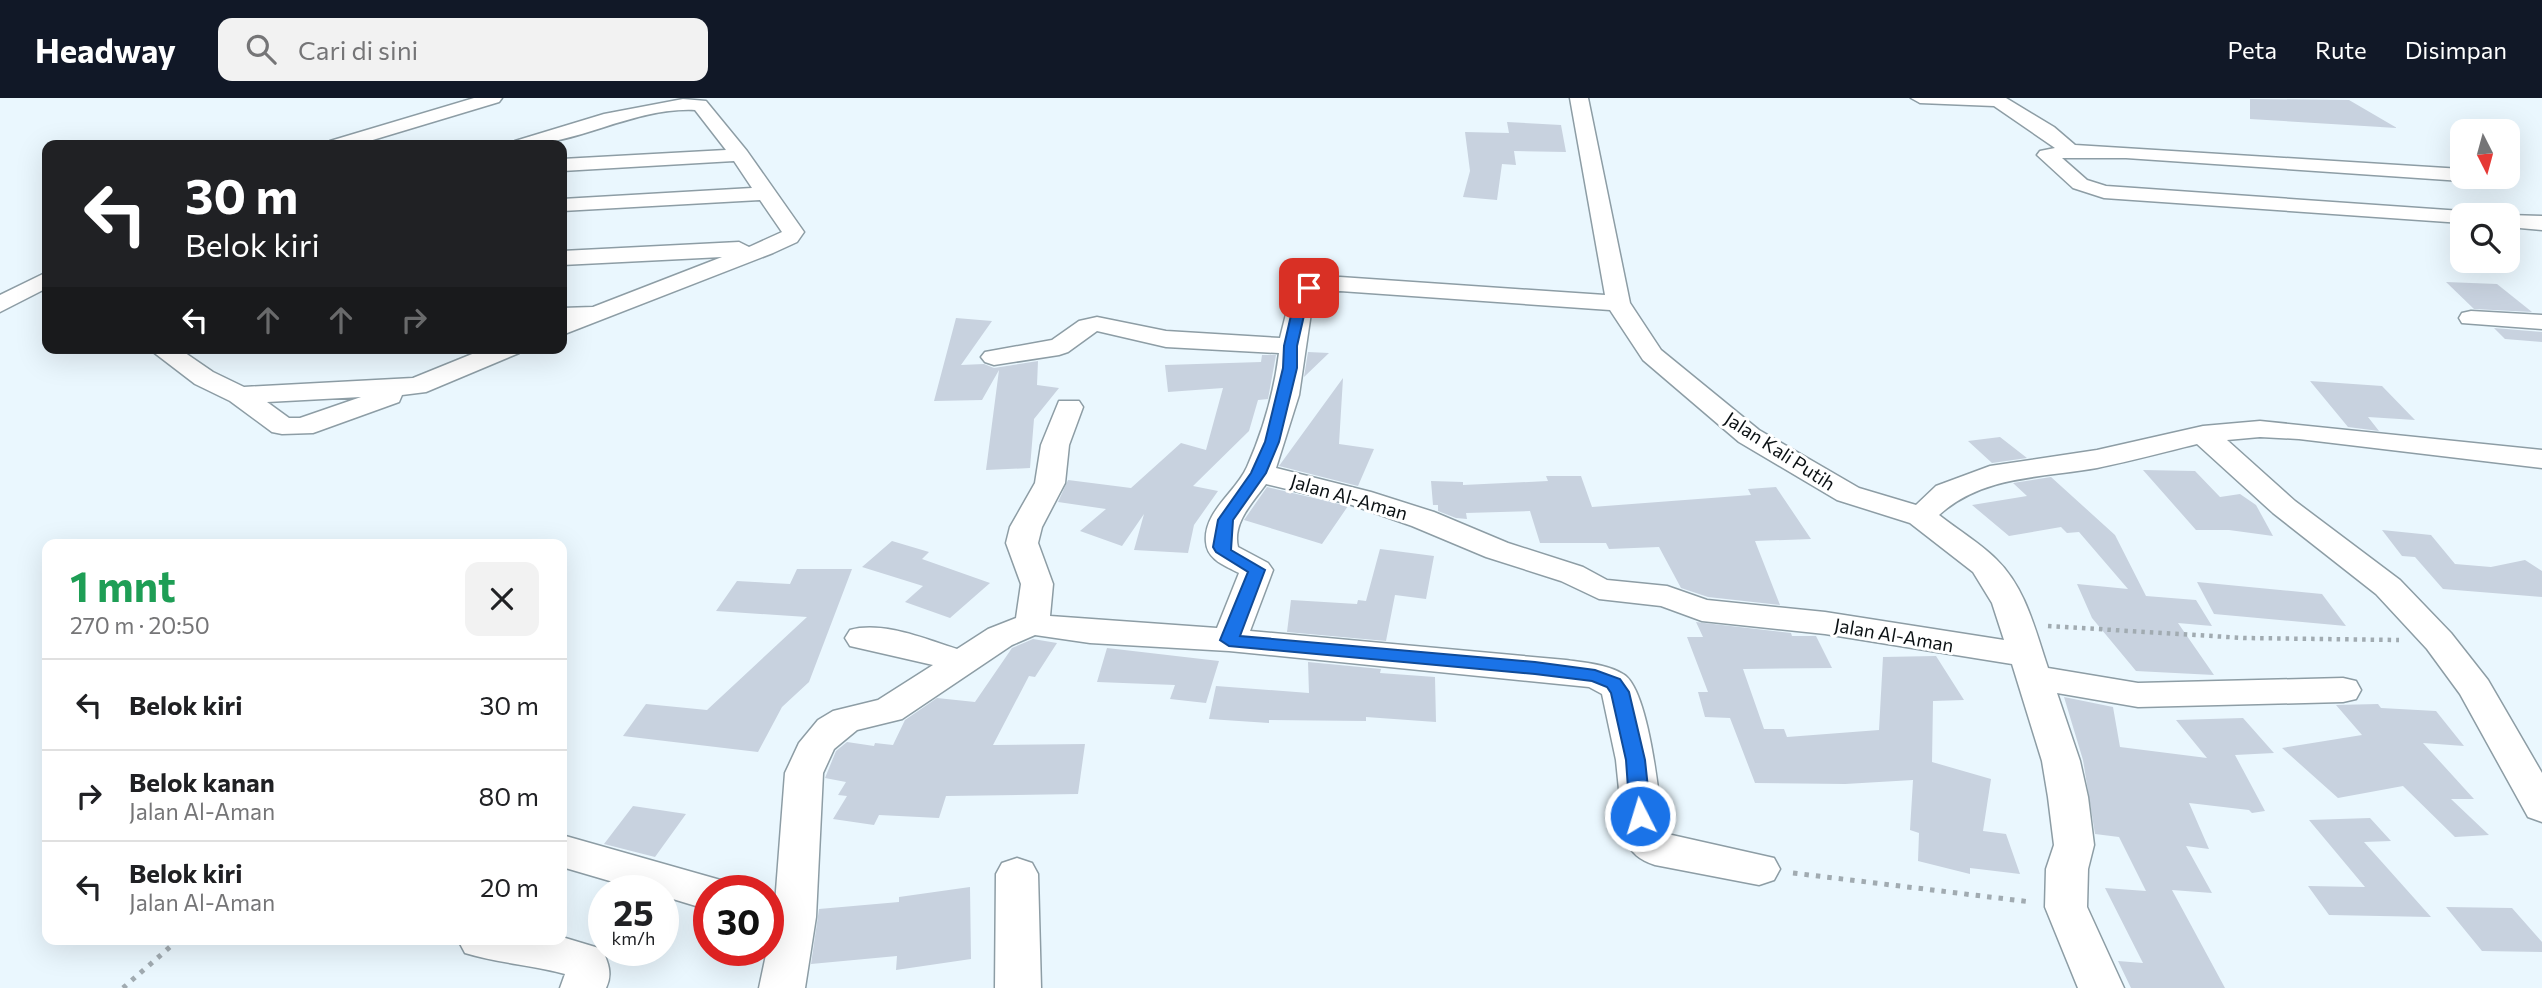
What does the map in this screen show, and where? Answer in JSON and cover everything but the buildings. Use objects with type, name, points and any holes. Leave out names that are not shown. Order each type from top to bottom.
[{"type":"street","name":"Jalan Kali Putih","points":[[1579,98],[1618,303],[1622,313],[1652,355],[1749,436],[1848,494],[1921,516],[1984,565],[1997,580],[2061,761],[2074,845],[2067,869],[2066,906],[2101,988]]},
{"type":"street","points":[[1920,98],[1994,99],[2041,127],[2070,151]]},
{"type":"street","points":[[355,140],[501,100]]},
{"type":"street","points":[[381,140],[501,100]]},
{"type":"street","points":[[538,140],[594,122],[695,104],[702,106],[740,155],[793,232],[789,237],[765,248],[567,326]]},
{"type":"street","points":[[2450,175],[2126,152],[2070,151],[2047,155],[2080,184],[2104,192],[2450,217]]},
{"type":"street","points":[[567,165],[740,155]]},
{"type":"street","points":[[567,205],[766,193]]},
{"type":"street","points":[[2520,222],[2542,223]]},
{"type":"street","points":[[567,258],[765,248]]},
{"type":"street","points":[[0,305],[42,282]]},
{"type":"street","points":[[1229,640],[1257,570],[1224,552],[1226,520],[1259,473],[1278,423],[1301,298],[1309,288],[1320,285],[1618,303]]},
{"type":"street","points":[[0,327],[42,305]]},
{"type":"street","points":[[567,315],[596,314]]},
{"type":"street","points":[[2471,318],[2542,322]]},
{"type":"street","points":[[995,357],[1059,347],[1088,326],[1097,324],[1154,338],[1291,346]]},
{"type":"street","points":[[170,354],[204,378],[240,395],[282,426],[303,427],[417,386],[495,354]]},
{"type":"street","points":[[1032,624],[1037,584],[1022,543],[1026,527],[1050,483],[1055,445],[1069,407]]},
{"type":"street","points":[[1921,516],[1947,492],[1990,475],[2097,459],[2203,434],[2260,429],[2299,431],[2542,459]]},
{"type":"street","points":[[2203,434],[2284,507],[2388,587],[2439,641],[2475,689],[2542,807]]},
{"type":"street","name":"Jalan Al-Aman","points":[[1259,473],[1360,498],[1423,519],[1497,550],[1572,574],[1599,589],[1667,596],[1702,610],[1825,623],[2024,652],[2138,695],[2343,690]]},
{"type":"street","points":[[784,896],[804,773],[818,743],[831,729],[846,720],[889,710],[1000,637],[1032,624],[1090,632],[1229,640],[1556,670],[1595,676],[1613,683],[1620,692],[1635,760],[1644,839],[1655,849],[1759,869]]},
{"type":"street","points":[[862,638],[901,644],[963,662]]},
{"type":"street","points":[[567,852],[693,888]]},
{"type":"street","points":[[1017,874],[1018,988]]},
{"type":"street","points":[[521,945],[586,962],[588,979],[583,988]]},
{"type":"street","points":[[782,966],[782,988]]},
{"type":"path","points":[[2024,652],[2244,638],[2439,641]]},
{"type":"path","points":[[1759,869],[2066,906]]},
{"type":"path","points":[[123,988],[172,945]]},
{"type":"route","points":[[1309,288],[1301,298],[1291,346],[1290,368],[1272,442],[1259,473],[1226,520],[1221,547],[1224,552],[1257,570],[1229,640],[1535,668],[1595,676],[1613,683],[1620,692],[1635,760],[1640,816]]}]
